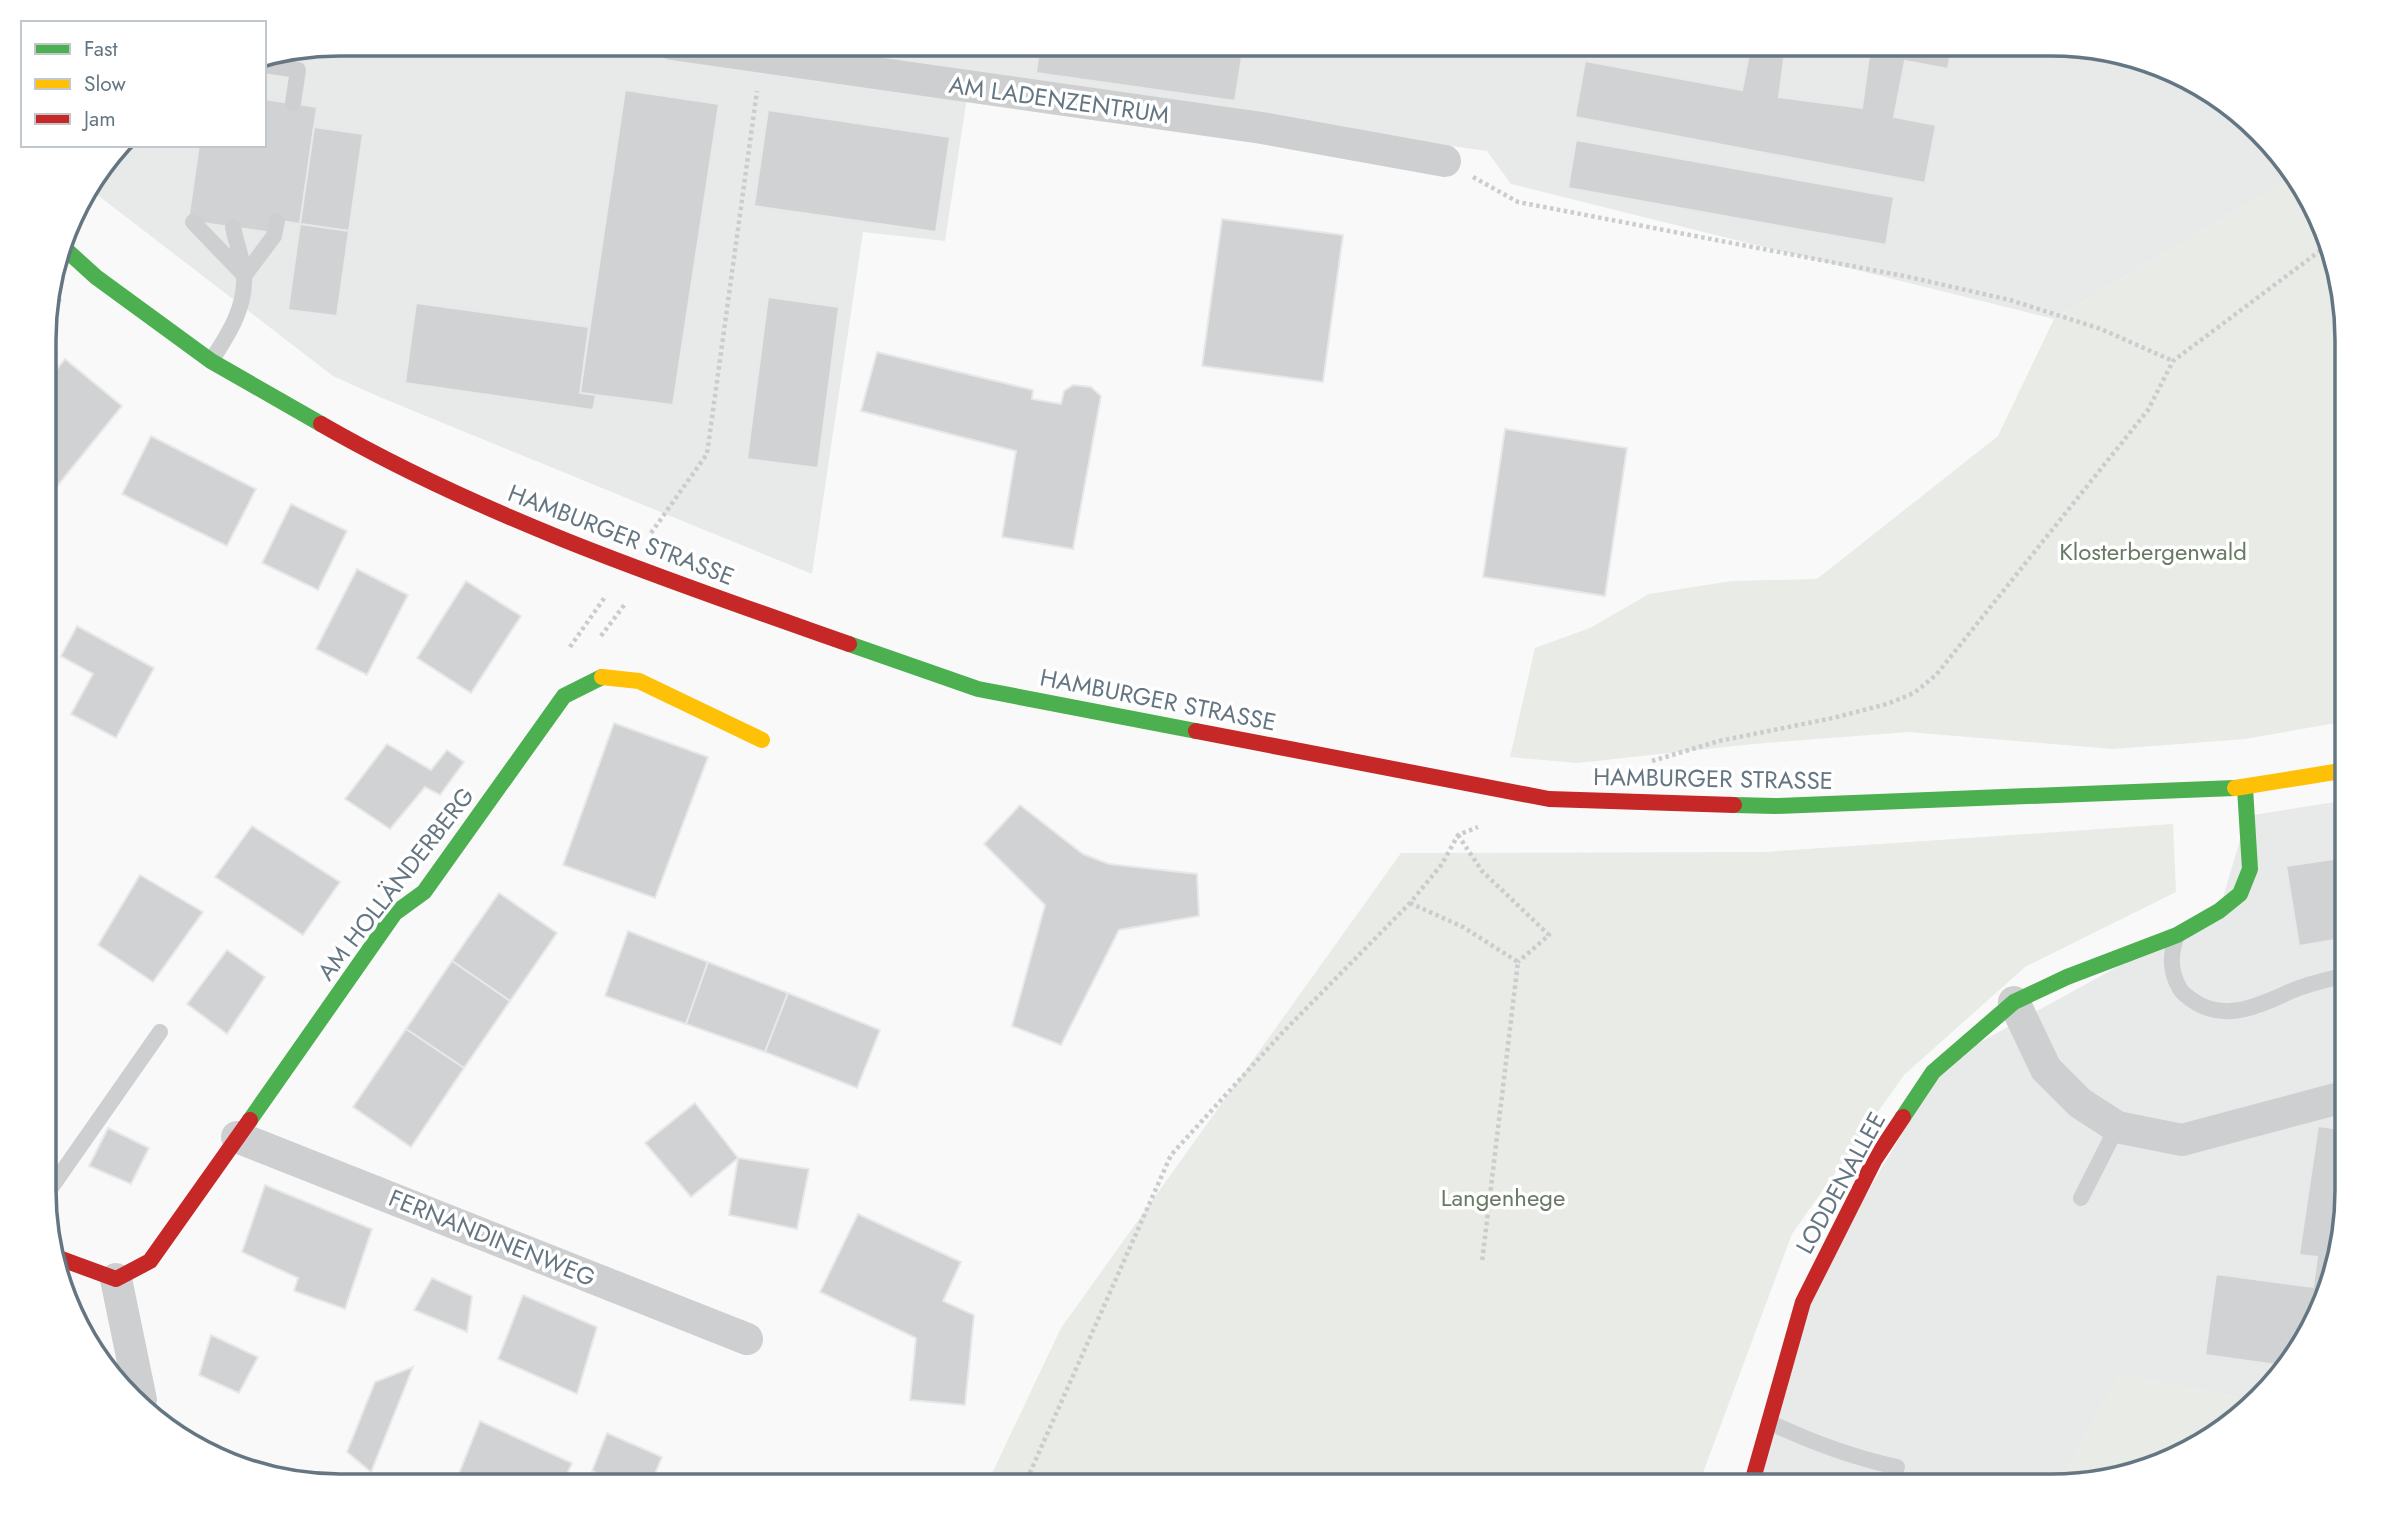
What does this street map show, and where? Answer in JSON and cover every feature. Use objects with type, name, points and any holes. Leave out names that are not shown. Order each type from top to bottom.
[{"type":"main road","name":"HAMBURGER STRASSE","points":[[70,253],[96,277],[211,361],[371,453],[495,510],[648,573],[978,689],[1549,799],[1775,806],[2245,788],[2335,773]]},
{"type":"main road","name":"AM HOLLÄNDERBERG","points":[[116,1279],[150,1261],[395,913],[424,892],[564,696],[604,676],[639,681],[762,740]]},
{"type":"main road","name":"LODDENALLEE","points":[[1754,1474],[1803,1302],[1875,1159],[1933,1072],[2014,1002],[2067,977],[2177,935],[2219,911],[2240,894],[2250,869],[2245,788]]},
{"type":"main road","points":[[65,1261],[116,1279]]},
{"type":"street","name":"AM LADENZENTRUM","points":[[755,56],[1262,128],[1445,162]]},
{"type":"street","points":[[2014,1002],[2046,1069],[2080,1104],[2117,1127],[2182,1140],[2335,1099]]},
{"type":"street","name":"FERNANDINENWEG","points":[[237,1137],[747,1339]]},
{"type":"street","points":[[116,1279],[139,1391]]},
{"type":"lane","points":[[268,66],[298,70],[293,103]]},
{"type":"lane","points":[[244,276],[274,236],[277,221]]},
{"type":"lane","points":[[193,222],[244,276]]},
{"type":"lane","points":[[211,361],[233,327],[240,308],[244,276],[233,227]]},
{"type":"lane","points":[[2177,935],[2171,954],[2173,975],[2182,992],[2200,1006],[2220,1011],[2241,1011],[2335,978]]},
{"type":"lane","points":[[56,1181],[160,1032]]},
{"type":"lane","points":[[2081,1198],[2117,1127]]},
{"type":"lane","points":[[1769,1422],[1822,1447],[1855,1458],[1897,1467]]},
{"type":"path","points":[[707,454],[762,57]]},
{"type":"path","points":[[1445,162],[1518,202],[1909,277],[2010,300],[2101,329],[2173,361]]},
{"type":"path","points":[[595,645],[648,573]]},
{"type":"path","points":[[1458,835],[1482,871],[1549,935],[1518,962],[1482,1262]]},
{"type":"path","points":[[1410,903],[1463,927],[1518,962]]},
{"type":"shaded area","points":[[303,58],[2088,58],[2143,71],[2193,94],[2224,115],[2252,139],[2286,181],[2054,319],[1511,184],[1487,151],[970,78],[945,241],[863,232],[812,574],[333,376],[96,194],[132,147],[266,147],[266,66]]},
{"type":"shaded area","points":[[2335,802],[2333,1227],[2320,1282],[2306,1316],[2276,1363],[2243,1399],[2119,1375],[2066,1473],[1754,1474],[1803,1302],[1944,1062],[2219,911],[2247,816]]},
{"type":"green space","name":"Klosterbergenwald","points":[[2287,182],[2306,214],[2320,248],[2333,303],[2335,723],[2245,739],[2113,749],[1908,732],[1753,744],[1577,763],[1510,757],[1535,648],[1590,628],[1649,594],[1732,581],[1817,579],[1998,436],[2054,319]]},
{"type":"green space","name":"Langenhege","points":[[2173,824],[2176,892],[2025,967],[1904,1075],[1792,1234],[1702,1474],[992,1474],[1061,1328],[1401,853],[1765,852]]},
{"type":"green space","points":[[2119,1375],[2243,1399],[2209,1426],[2177,1445],[2143,1459],[2107,1469],[2066,1473]]},
{"type":"building","points":[[1038,56],[1242,56],[1235,101],[1036,73]]},
{"type":"building","points":[[1749,56],[1784,56],[1779,97],[1862,108],[1869,56],[1950,56],[1948,69],[1905,61],[1894,117],[1936,125],[1925,183],[1575,117],[1585,61],[1742,90]]},
{"type":"building","points":[[625,90],[719,104],[673,405],[580,393]]},
{"type":"building","points":[[266,99],[317,107],[300,224],[275,220],[273,233],[188,221],[199,147],[266,147]]},
{"type":"building","points":[[768,110],[950,137],[936,232],[754,206]]},
{"type":"building","points":[[314,127],[363,134],[349,231],[300,224]]},
{"type":"building","points":[[1576,140],[1894,197],[1886,245],[1568,188]]},
{"type":"building","points":[[1222,219],[1343,235],[1323,382],[1202,366]]},
{"type":"building","points":[[300,224],[349,231],[337,316],[288,310]]},
{"type":"building","points":[[768,297],[839,307],[818,468],[747,459]]},
{"type":"building","points":[[416,303],[589,327],[580,393],[596,395],[593,410],[405,383]]},
{"type":"building","points":[[877,352],[1033,390],[1032,399],[1061,404],[1064,391],[1073,385],[1091,387],[1101,396],[1073,549],[1002,537],[1016,451],[861,411]]},
{"type":"building","points":[[65,359],[122,406],[56,488],[56,370]]},
{"type":"building","points":[[1505,429],[1627,448],[1605,596],[1483,577]]},
{"type":"building","points":[[151,436],[256,489],[227,546],[122,494]]},
{"type":"building","points":[[291,504],[347,531],[318,590],[262,563]]},
{"type":"building","points":[[357,569],[408,595],[367,675],[316,649]]},
{"type":"building","points":[[466,581],[521,616],[471,693],[417,658]]},
{"type":"building","points":[[77,626],[154,668],[116,738],[71,714],[93,674],[61,656]]},
{"type":"building","points":[[614,723],[708,757],[655,898],[563,865]]},
{"type":"building","points":[[387,744],[431,770],[447,750],[464,762],[440,795],[425,787],[390,829],[345,799]]},
{"type":"building","points":[[1020,805],[1083,854],[1109,864],[1197,874],[1199,916],[1119,930],[1061,1045],[1012,1026],[1045,905],[984,844]]},
{"type":"building","points":[[252,826],[340,882],[303,935],[215,877]]},
{"type":"building","points":[[2335,859],[2335,940],[2299,946],[2286,866]]},
{"type":"building","points":[[140,875],[203,912],[153,982],[98,945]]},
{"type":"building","points":[[499,893],[557,933],[510,1001],[452,961]]},
{"type":"building","points":[[628,931],[708,962],[686,1024],[605,996]]},
{"type":"building","points":[[227,950],[265,977],[227,1034],[187,1004]]},
{"type":"building","points":[[452,961],[510,1001],[464,1068],[406,1029]]},
{"type":"building","points":[[708,962],[788,993],[765,1052],[686,1024]]},
{"type":"building","points":[[788,993],[880,1030],[857,1088],[765,1052]]},
{"type":"building","points":[[406,1029],[464,1068],[411,1147],[353,1107]]},
{"type":"building","points":[[695,1103],[738,1158],[691,1197],[645,1143]]},
{"type":"building","points":[[2318,1126],[2335,1128],[2335,1190],[2330,1246],[2320,1282],[2297,1332],[2275,1365],[2205,1355],[2216,1274],[2313,1287],[2317,1257],[2299,1255]]},
{"type":"building","points":[[108,1128],[149,1148],[131,1184],[89,1166]]},
{"type":"building","points":[[738,1158],[809,1169],[797,1229],[729,1215]]},
{"type":"building","points":[[265,1185],[372,1229],[345,1309],[294,1291],[298,1278],[242,1252]]},
{"type":"building","points":[[858,1214],[961,1262],[943,1301],[974,1315],[965,1405],[910,1400],[916,1338],[820,1292]]},
{"type":"building","points":[[432,1278],[472,1296],[467,1332],[414,1310]]},
{"type":"building","points":[[523,1295],[597,1327],[577,1394],[498,1359]]},
{"type":"building","points":[[211,1335],[258,1357],[239,1393],[199,1375]]},
{"type":"building","points":[[413,1367],[371,1472],[347,1452],[375,1382]]},
{"type":"building","points":[[480,1421],[572,1463],[567,1474],[459,1474]]},
{"type":"building","points":[[607,1433],[662,1457],[655,1474],[599,1474],[592,1471]]},
{"type":"traffic: fast","points":[[70,253],[96,277],[211,361],[321,424]]},
{"type":"traffic: fast","points":[[849,644],[978,689],[1196,731]]},
{"type":"traffic: fast","points":[[250,1120],[395,913],[424,892],[564,696],[602,677]]},
{"type":"traffic: fast","points":[[1734,805],[1775,806],[2235,788]]},
{"type":"traffic: fast","points":[[1903,1117],[1933,1072],[2014,1002],[2067,977],[2177,935],[2219,911],[2240,894],[2250,869],[2245,788]]},
{"type":"traffic: slow","points":[[602,677],[639,681],[762,740]]},
{"type":"traffic: slow","points":[[2235,788],[2335,772]]},
{"type":"traffic: jam","points":[[321,424],[448,490],[513,519],[647,572],[849,644]]},
{"type":"traffic: jam","points":[[1196,731],[1549,799],[1734,805]]},
{"type":"traffic: jam","points":[[1754,1474],[1803,1302],[1875,1159],[1903,1117]]},
{"type":"traffic: jam","points":[[65,1260],[116,1279],[150,1261],[250,1120]]}]
